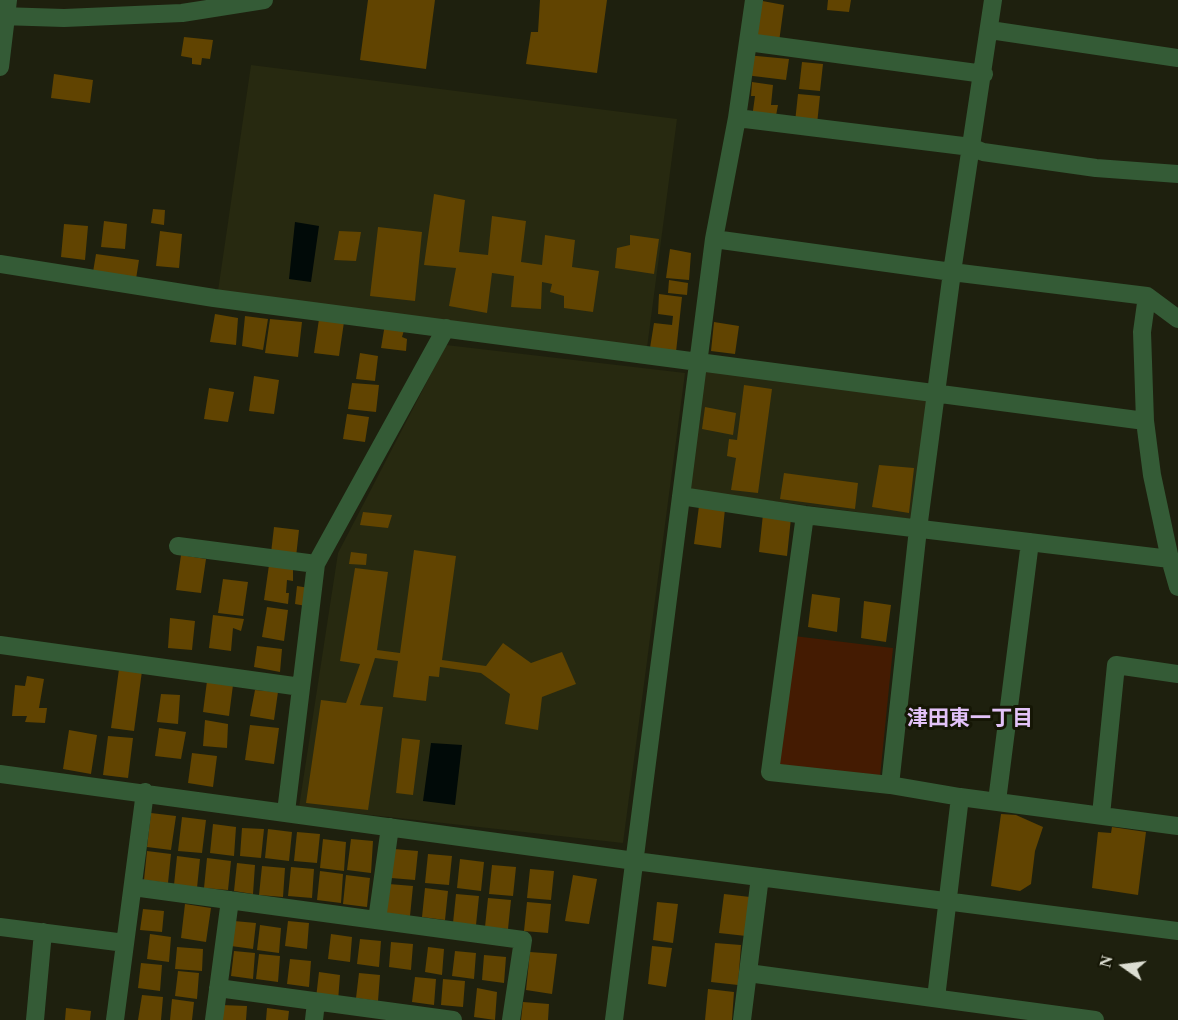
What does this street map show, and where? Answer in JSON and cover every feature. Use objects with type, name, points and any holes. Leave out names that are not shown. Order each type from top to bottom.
[{"type":"street","points":[[614,1020],[714,239],[737,118],[754,0]]},
{"type":"street","points":[[890,784],[918,529],[952,272],[984,75],[993,0]]},
{"type":"street","points":[[0,67],[5,11],[64,18],[182,13],[255,1]]},
{"type":"street","points":[[990,30],[1178,58]]},
{"type":"street","points":[[748,42],[984,75]]},
{"type":"street","points":[[737,118],[971,147],[983,152],[1096,168],[1178,174]]},
{"type":"street","points":[[714,239],[1147,296],[1178,320]]},
{"type":"street","points":[[0,264],[214,298],[1145,421]]},
{"type":"street","points":[[1147,296],[1142,332],[1145,421],[1152,475],[1178,587]]},
{"type":"street","points":[[286,812],[316,564],[446,328]]},
{"type":"street","points":[[681,496],[805,515],[1170,559]]},
{"type":"street","points":[[805,515],[770,772],[890,784],[960,797],[1178,826]]},
{"type":"street","points":[[997,801],[1030,542]]},
{"type":"street","points":[[178,546],[316,564]]},
{"type":"street","points":[[0,645],[301,687]]},
{"type":"street","points":[[1101,815],[1116,665],[1178,674]]},
{"type":"street","points":[[0,774],[145,792],[760,878],[1178,931]]},
{"type":"street","points":[[115,1020],[145,792]]},
{"type":"street","points":[[936,998],[960,797]]},
{"type":"street","points":[[377,920],[390,827]]},
{"type":"street","points":[[742,1020],[760,878]]},
{"type":"street","points":[[133,887],[523,940],[511,1020]]},
{"type":"street","points":[[214,1020],[230,900]]},
{"type":"street","points":[[0,927],[125,943]]},
{"type":"street","points":[[35,1020],[43,932]]},
{"type":"street","points":[[748,973],[1095,1020]]},
{"type":"street","points":[[218,988],[416,1018],[453,1020]]},
{"type":"street","points":[[314,1020],[316,1002]]},
{"type":"shaded area","points":[[251,65],[677,119],[647,348],[218,291]]},
{"type":"shaded area","points":[[295,222],[319,226],[311,282],[289,279]]},
{"type":"shaded area","points":[[446,345],[685,373],[623,843],[299,807],[338,553]]},
{"type":"shaded area","points":[[703,367],[929,397],[911,519],[687,490]]},
{"type":"shaded area","points":[[794,636],[893,648],[880,777],[777,767]]},
{"type":"shaded area","points":[[431,743],[462,745],[455,805],[423,801]]},
{"type":"building","points":[[368,0],[435,0],[426,69],[360,60]]},
{"type":"building","points":[[540,0],[607,0],[597,73],[526,64],[531,32],[538,32]]},
{"type":"building","points":[[757,0],[784,5],[779,42],[753,38]]},
{"type":"building","points":[[828,0],[851,0],[849,12],[827,10]]},
{"type":"building","points":[[184,37],[213,40],[210,59],[202,58],[201,65],[192,64],[192,58],[181,56]]},
{"type":"building","points":[[746,55],[789,59],[786,80],[745,75]]},
{"type":"building","points":[[802,62],[823,64],[820,91],[799,89]]},
{"type":"building","points":[[54,74],[93,80],[90,103],[51,98]]},
{"type":"building","points":[[752,82],[773,85],[771,105],[778,105],[775,121],[752,118],[755,96],[751,96]]},
{"type":"building","points":[[798,94],[820,96],[817,124],[795,122]]},
{"type":"building","points":[[434,194],[465,200],[459,252],[488,255],[492,216],[526,221],[521,262],[542,265],[545,235],[575,240],[572,267],[599,271],[593,312],[564,308],[564,296],[550,292],[552,284],[542,282],[541,309],[511,307],[514,276],[492,273],[487,313],[449,306],[456,268],[424,265]]},
{"type":"building","points":[[153,209],[165,210],[164,225],[151,223]]},
{"type":"building","points":[[104,221],[127,224],[125,249],[101,247]]},
{"type":"building","points":[[64,224],[88,226],[85,260],[61,257]]},
{"type":"building","points":[[378,227],[422,232],[415,301],[370,296]]},
{"type":"building","points":[[160,231],[182,234],[179,268],[156,266]]},
{"type":"building","points":[[339,231],[361,232],[356,261],[334,260]]},
{"type":"building","points":[[630,235],[659,239],[654,274],[615,268],[617,248],[630,245]]},
{"type":"building","points":[[670,249],[691,253],[689,280],[666,278]]},
{"type":"building","points":[[96,254],[139,260],[136,279],[93,272]]},
{"type":"building","points":[[669,280],[688,283],[687,295],[668,293]]},
{"type":"building","points":[[659,294],[682,297],[676,352],[650,348],[654,323],[672,325],[673,316],[658,314]]},
{"type":"building","points":[[215,314],[238,318],[236,345],[210,342]]},
{"type":"building","points":[[245,316],[268,319],[263,350],[242,346]]},
{"type":"building","points":[[270,319],[302,322],[298,357],[265,353]]},
{"type":"building","points":[[319,319],[344,322],[339,356],[314,353]]},
{"type":"building","points":[[714,322],[739,326],[735,354],[711,351]]},
{"type":"building","points":[[385,324],[405,327],[402,337],[407,339],[406,351],[381,348]]},
{"type":"building","points":[[360,353],[378,356],[375,381],[356,379]]},
{"type":"building","points":[[254,376],[279,380],[274,414],[249,411]]},
{"type":"building","points":[[352,383],[379,385],[376,412],[348,409]]},
{"type":"building","points":[[744,385],[772,389],[758,493],[731,490],[736,458],[727,456],[729,439],[737,440]]},
{"type":"building","points":[[209,388],[234,392],[228,422],[204,419]]},
{"type":"building","points":[[705,407],[736,413],[733,435],[702,429]]},
{"type":"building","points":[[347,414],[369,417],[365,442],[343,439]]},
{"type":"building","points":[[879,465],[914,468],[909,513],[872,507]]},
{"type":"building","points":[[784,473],[858,483],[855,509],[780,499]]},
{"type":"building","points":[[699,506],[725,509],[721,548],[694,544]]},
{"type":"building","points":[[363,512],[392,515],[388,528],[360,525]]},
{"type":"building","points":[[763,514],[791,518],[787,556],[759,552]]},
{"type":"building","points":[[274,527],[299,530],[296,557],[271,553]]},
{"type":"building","points":[[414,550],[456,556],[442,660],[486,666],[503,643],[531,663],[562,652],[576,684],[542,697],[538,730],[505,724],[510,694],[481,673],[440,667],[439,677],[429,676],[426,701],[393,697],[398,661],[375,658],[360,705],[383,707],[368,810],[306,803],[321,700],[346,703],[360,664],[340,661],[355,568],[388,572],[377,650],[400,653]]},
{"type":"building","points":[[351,552],[367,554],[366,565],[349,564]]},
{"type":"building","points":[[181,555],[206,559],[201,593],[176,590]]},
{"type":"building","points":[[269,565],[293,568],[293,581],[287,580],[288,604],[264,600]]},
{"type":"building","points":[[223,579],[248,582],[243,616],[218,613]]},
{"type":"building","points":[[297,586],[309,588],[306,606],[295,604]]},
{"type":"building","points":[[812,594],[840,598],[837,632],[808,627]]},
{"type":"building","points":[[864,601],[891,605],[886,642],[861,638]]},
{"type":"building","points":[[267,607],[288,610],[284,641],[262,637]]},
{"type":"building","points":[[213,615],[244,619],[241,631],[233,628],[231,651],[209,648]]},
{"type":"building","points":[[170,618],[195,621],[192,650],[168,648]]},
{"type":"building","points":[[257,646],[282,649],[280,672],[254,667]]},
{"type":"building","points":[[119,669],[142,671],[134,731],[111,728]]},
{"type":"building","points":[[27,676],[44,679],[39,708],[47,708],[45,723],[25,722],[27,716],[12,716],[15,685],[25,686]]},
{"type":"building","points":[[207,681],[233,685],[229,716],[203,712]]},
{"type":"building","points":[[255,690],[278,692],[274,720],[250,716]]},
{"type":"building","points":[[161,694],[180,695],[178,724],[157,722]]},
{"type":"building","points":[[205,720],[228,724],[227,748],[203,746]]},
{"type":"building","points":[[250,725],[279,728],[274,764],[245,760]]},
{"type":"building","points":[[159,728],[186,732],[181,759],[155,756]]},
{"type":"building","points":[[69,730],[97,735],[91,774],[63,769]]},
{"type":"building","points":[[108,736],[133,738],[128,778],[103,775]]},
{"type":"building","points":[[402,738],[420,740],[413,795],[396,793]]},
{"type":"building","points":[[192,753],[217,756],[213,787],[188,783]]},
{"type":"building","points":[[151,813],[176,816],[171,850],[147,847]]},
{"type":"building","points":[[1001,814],[1016,815],[1043,827],[1035,851],[1031,884],[1020,891],[991,886]]},
{"type":"building","points":[[182,817],[206,820],[202,853],[178,851]]},
{"type":"building","points":[[213,824],[236,827],[234,856],[210,853]]},
{"type":"building","points":[[1112,827],[1146,832],[1138,895],[1092,888],[1098,832],[1111,833]]},
{"type":"building","points":[[242,828],[264,829],[261,858],[240,856]]},
{"type":"building","points":[[268,829],[292,832],[289,861],[265,858]]},
{"type":"building","points":[[297,832],[320,834],[317,863],[294,861]]},
{"type":"building","points":[[323,839],[346,842],[344,871],[320,868]]},
{"type":"building","points":[[351,839],[373,841],[371,873],[347,870]]},
{"type":"building","points":[[394,849],[418,851],[415,880],[391,878]]},
{"type":"building","points":[[147,851],[171,854],[168,883],[144,880]]},
{"type":"building","points":[[428,854],[452,856],[449,885],[425,883]]},
{"type":"building","points":[[177,856],[200,859],[197,888],[174,885]]},
{"type":"building","points":[[207,858],[231,861],[228,890],[204,888]]},
{"type":"building","points":[[460,859],[484,862],[481,891],[457,888]]},
{"type":"building","points":[[237,863],[255,865],[253,894],[234,891]]},
{"type":"building","points":[[492,865],[516,867],[513,896],[489,894]]},
{"type":"building","points":[[262,866],[285,868],[283,897],[259,895]]},
{"type":"building","points":[[291,867],[314,869],[312,898],[288,896]]},
{"type":"building","points":[[530,869],[554,871],[551,900],[527,898]]},
{"type":"building","points":[[320,871],[343,874],[341,903],[317,900]]},
{"type":"building","points":[[346,875],[370,878],[367,907],[343,904]]},
{"type":"building","points":[[573,875],[597,879],[589,924],[565,921]]},
{"type":"building","points":[[389,884],[413,886],[410,916],[386,913]]},
{"type":"building","points":[[425,888],[448,891],[445,920],[422,917]]},
{"type":"building","points":[[456,894],[479,896],[476,925],[453,923]]},
{"type":"building","points":[[724,894],[750,897],[746,936],[719,933]]},
{"type":"building","points":[[488,898],[511,900],[508,929],[485,927]]},
{"type":"building","points":[[527,902],[551,904],[548,933],[524,931]]},
{"type":"building","points":[[657,902],[678,904],[673,943],[653,940]]},
{"type":"building","points":[[185,904],[211,908],[206,942],[181,938]]},
{"type":"building","points":[[143,909],[164,911],[162,932],[140,930]]},
{"type":"building","points":[[234,921],[256,923],[253,949],[231,946]]},
{"type":"building","points":[[288,921],[309,923],[307,949],[285,946]]},
{"type":"building","points":[[260,925],[281,928],[279,953],[257,950]]},
{"type":"building","points":[[150,934],[171,937],[169,962],[147,959]]},
{"type":"building","points":[[331,934],[352,937],[350,962],[328,959]]},
{"type":"building","points":[[360,939],[381,941],[379,967],[357,964]]},
{"type":"building","points":[[391,942],[413,944],[411,970],[389,967]]},
{"type":"building","points":[[715,943],[741,945],[738,985],[711,982]]},
{"type":"building","points":[[652,946],[672,948],[666,987],[648,984]]},
{"type":"building","points":[[177,947],[203,949],[202,971],[175,969]]},
{"type":"building","points":[[428,947],[444,949],[442,975],[425,972]]},
{"type":"building","points":[[234,951],[255,953],[253,979],[231,976]]},
{"type":"building","points":[[455,951],[476,953],[474,979],[452,976]]},
{"type":"building","points":[[530,952],[557,954],[552,994],[526,990]]},
{"type":"building","points":[[259,954],[280,956],[278,982],[256,979]]},
{"type":"building","points":[[484,955],[506,957],[504,983],[482,980]]},
{"type":"building","points":[[290,959],[311,961],[309,987],[287,984]]},
{"type":"building","points":[[141,963],[162,965],[160,991],[138,988]]},
{"type":"building","points":[[178,971],[199,973],[197,999],[175,996]]},
{"type":"building","points":[[319,972],[340,975],[338,1001],[316,998]]},
{"type":"building","points":[[359,973],[380,975],[378,1001],[356,998]]},
{"type":"building","points":[[415,977],[436,979],[434,1005],[412,1002]]},
{"type":"building","points":[[443,979],[465,981],[463,1007],[441,1005]]},
{"type":"building","points":[[477,988],[497,992],[495,1020],[474,1017]]},
{"type":"building","points":[[708,989],[734,992],[732,1020],[705,1020]]},
{"type":"building","points":[[142,995],[163,997],[161,1020],[138,1020]]},
{"type":"building","points":[[172,999],[194,1002],[192,1020],[170,1020]]},
{"type":"building","points":[[523,1002],[549,1004],[548,1020],[521,1020]]},
{"type":"building","points":[[221,1005],[247,1006],[246,1020],[219,1020]]},
{"type":"building","points":[[66,1008],[91,1011],[90,1020],[65,1020]]},
{"type":"building","points":[[267,1008],[289,1011],[288,1020],[266,1020]]},
{"type":"district","name":"津田東一丁目","points":[[970,720]]}]
